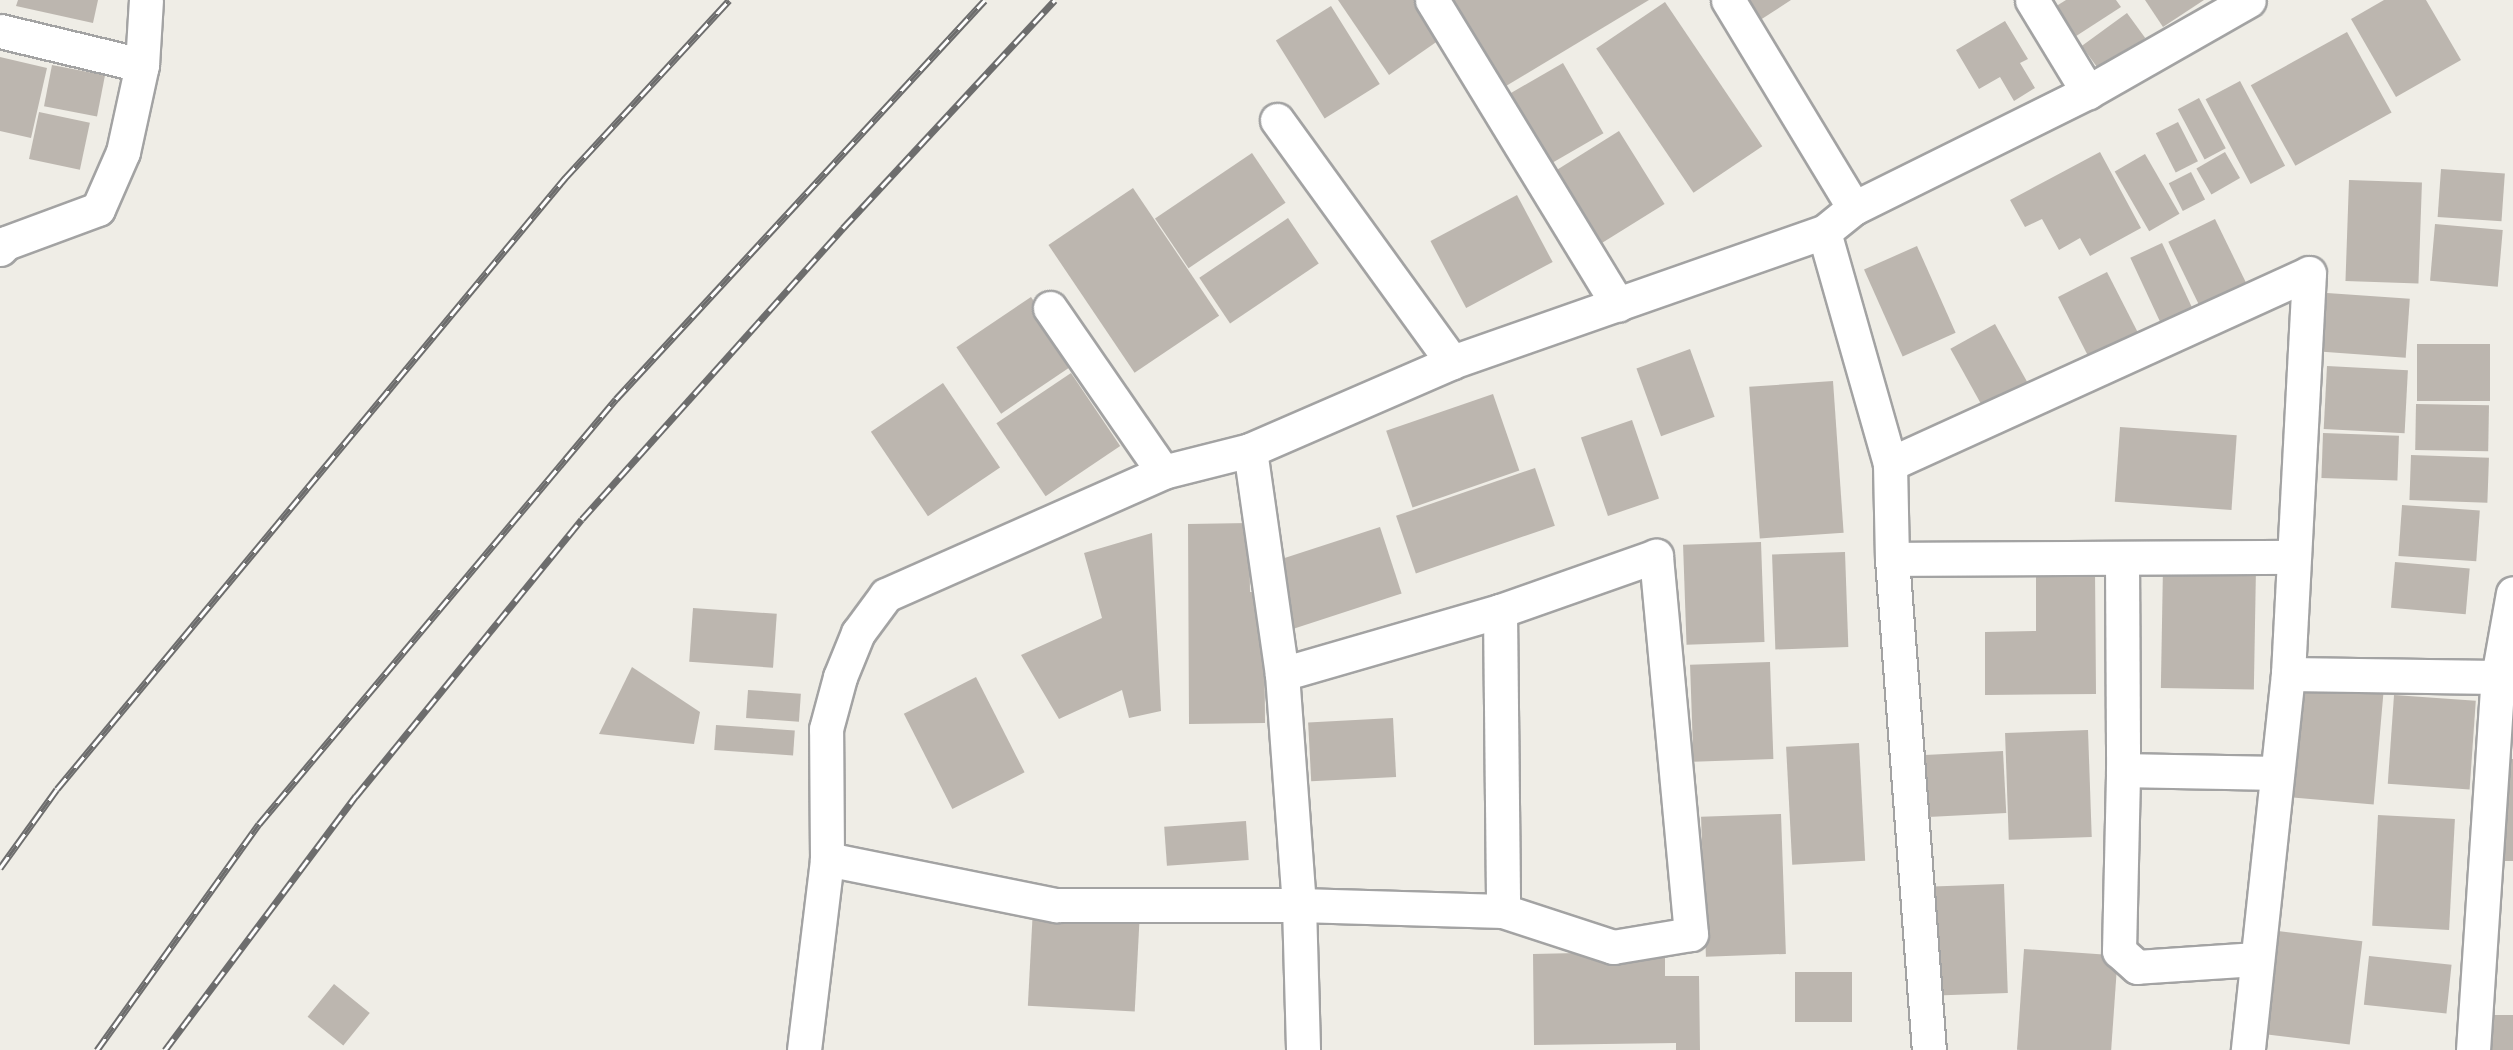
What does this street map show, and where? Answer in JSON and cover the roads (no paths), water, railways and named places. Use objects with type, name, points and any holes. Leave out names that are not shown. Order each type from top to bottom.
[{"type":"street","points":[[0,249],[6,243],[98,209],[123,152],[142,65],[146,0]]},
{"type":"street","points":[[1432,0],[1618,305]]},
{"type":"street","points":[[1728,0],[1854,207]]},
{"type":"street","points":[[2032,0],[2088,92]]},
{"type":"street","points":[[804,1050],[827,859],[826,729],[840,677],[858,633],[886,595],[1163,472],[1250,450],[1452,362],[1824,232],[1854,207],[2088,92],[2249,0]]},
{"type":"street","points":[[0,32],[142,65]]},
{"type":"street","points":[[1277,120],[1452,362]]},
{"type":"street","points":[[1824,232],[1890,464],[1892,559],[1929,1050]]},
{"type":"street","points":[[1890,464],[2309,273],[2292,557],[2288,674],[2248,1050]]},
{"type":"street","points":[[1050,308],[1163,472]]},
{"type":"street","points":[[1250,450],[1282,674],[1299,905],[1303,1050]]},
{"type":"street","points":[[827,859],[1056,905],[1299,905],[1503,911],[1613,947],[1691,934],[1656,556],[1500,610],[1282,674]]},
{"type":"street","points":[[1892,559],[2292,557]]},
{"type":"street","points":[[2122,558],[2123,770],[2119,951],[2137,967],[2256,959]]},
{"type":"street","points":[[2474,1050],[2498,677],[2513,593]]},
{"type":"street","points":[[1500,610],[1503,911]]},
{"type":"street","points":[[2288,674],[2498,677]]},
{"type":"street","points":[[2123,770],[2276,773]]},
{"type":"railway","points":[[0,868],[57,789],[565,178],[729,0]]},
{"type":"railway","points":[[97,1050],[259,824],[616,399],[985,0]]},
{"type":"railway","points":[[165,1050],[356,796],[582,519],[843,228],[1055,0]]}]
